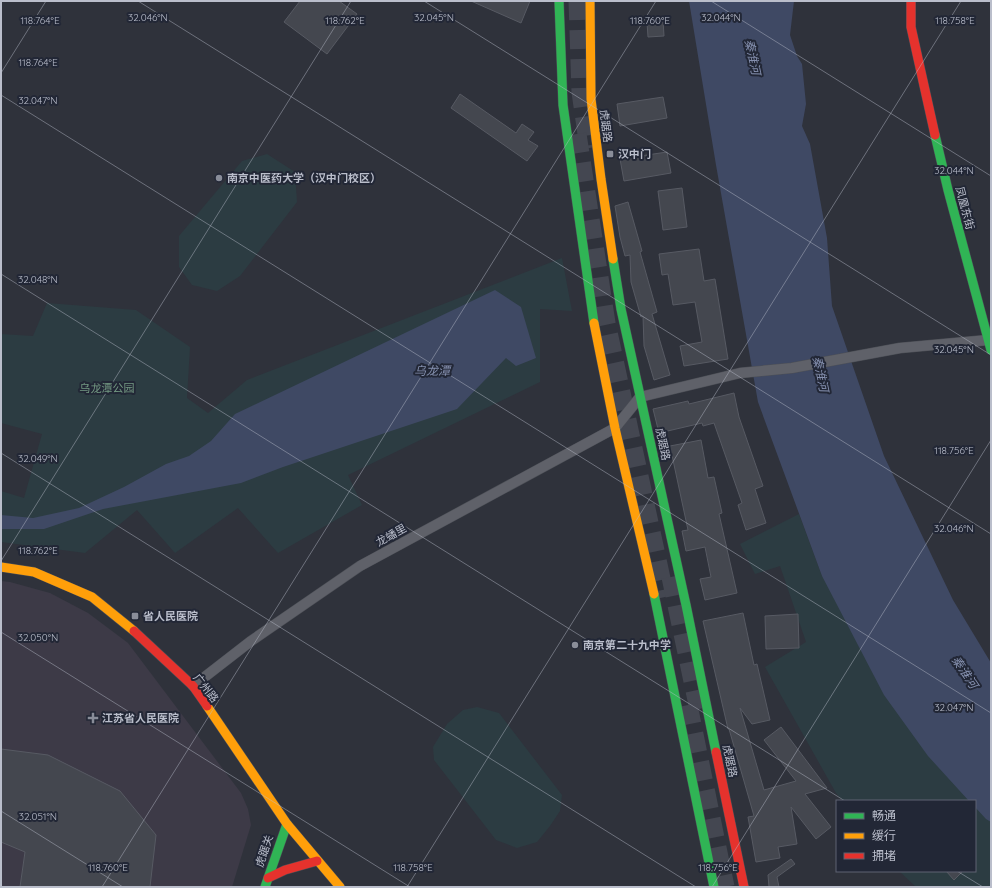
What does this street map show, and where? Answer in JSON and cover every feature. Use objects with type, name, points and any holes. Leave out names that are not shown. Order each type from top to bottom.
[{"type":"main road","points":[[560,1],[563,105],[594,323],[615,428],[658,610],[714,887]]},
{"type":"main road","name":"虎踞路","points":[[590,1],[591,99],[601,179],[622,309],[686,605],[744,887]]},
{"type":"main road","name":"凤凰东街","points":[[910,1],[912,27],[948,190],[989,345]]},
{"type":"main road","name":"广州路","points":[[1,567],[34,572],[92,597],[141,637],[192,686],[287,824],[340,887]]},
{"type":"main road","name":"虎踞关","points":[[265,887],[287,824]]},
{"type":"main road","points":[[268,878],[285,870],[317,861]]},
{"type":"street","points":[[615,428],[640,397],[740,373],[792,368],[900,348],[989,345]]},
{"type":"street","name":"龙蟠里","points":[[192,686],[251,641],[360,566],[615,428]]},
{"type":"shaded area","name":"江苏省人民医院","points":[[1,581],[50,593],[88,613],[128,643],[241,793],[248,809],[251,825],[232,887],[1,887]]},
{"type":"green space","points":[[267,154],[295,172],[297,202],[240,276],[217,291],[192,285],[179,267],[179,236],[242,161]]},
{"type":"green space","name":"乌龙潭公园","points":[[562,258],[572,311],[540,309],[540,382],[348,475],[362,505],[278,553],[238,508],[175,553],[137,510],[85,553],[1,542],[1,491],[24,498],[42,434],[1,423],[1,334],[33,336],[47,303],[136,310],[190,347],[187,398],[208,413],[247,380]]},
{"type":"green space","points":[[799,514],[822,576],[991,713],[991,887],[916,887],[900,872],[976,872],[976,800],[842,800],[836,793],[765,667],[806,642],[780,566],[755,574],[740,544]]},
{"type":"green space","points":[[477,707],[499,713],[562,795],[560,811],[537,842],[517,848],[496,840],[434,760],[433,747],[447,724],[463,710]]},
{"type":"water","name":"秦淮河","points":[[689,1],[794,1],[790,35],[797,56],[802,64],[806,104],[802,126],[810,144],[827,238],[832,306],[884,456],[953,600],[991,663],[991,822],[976,808],[976,800],[968,800],[928,756],[884,695],[822,576],[758,402],[716,165]]},
{"type":"water","name":"乌龙潭","points":[[495,290],[521,307],[536,358],[516,366],[506,358],[457,409],[283,467],[241,483],[103,509],[44,529],[1,529],[1,515],[33,518],[79,508],[124,487],[166,464],[189,456],[211,441],[235,414]]},
{"type":"building","points":[[300,1],[339,1],[357,14],[327,54],[284,22]]},
{"type":"building","points":[[471,1],[530,1],[521,23]]},
{"type":"building","points":[[663,20],[664,36],[648,37],[647,22]]},
{"type":"building","points":[[460,94],[516,133],[522,124],[534,132],[528,140],[538,146],[527,161],[451,108]]},
{"type":"building","points":[[663,97],[667,118],[620,126],[617,104]]},
{"type":"building","points":[[667,152],[671,173],[624,181],[620,159]]},
{"type":"building","points":[[682,188],[687,227],[663,230],[658,191]]},
{"type":"building","points":[[628,202],[657,312],[652,314],[670,375],[654,380],[644,346],[643,316],[641,317],[631,282],[630,255],[625,256],[615,206]]},
{"type":"building","points":[[699,249],[704,281],[715,279],[728,359],[684,366],[680,346],[702,342],[695,302],[673,305],[668,274],[662,275],[659,254]]},
{"type":"building","points":[[734,393],[739,417],[763,486],[755,489],[766,523],[746,530],[738,505],[742,503],[714,423],[703,426],[702,423],[659,433],[653,409],[688,401],[689,404]]},
{"type":"building","points":[[701,440],[708,478],[714,477],[722,513],[719,514],[737,593],[705,600],[700,579],[711,577],[705,547],[686,551],[682,531],[688,530],[670,446]]},
{"type":"building","points":[[743,613],[754,665],[757,664],[770,720],[752,724],[740,708],[764,790],[796,781],[764,740],[781,727],[827,788],[805,794],[831,827],[816,839],[791,807],[797,844],[778,847],[780,858],[756,862],[748,817],[754,816],[728,729],[703,621]]},
{"type":"building","points":[[798,614],[799,648],[766,649],[765,616]]},
{"type":"building","points":[[1,749],[48,755],[120,791],[156,835],[150,887],[20,887],[25,852],[1,842]]},
{"type":"building","points":[[791,859],[795,864],[777,877],[779,887],[769,887],[768,875]]},
{"type":"building","points":[[947,872],[962,872],[954,880]]},
{"type":"tunnel","points":[[578,1],[581,92],[589,148]]},
{"type":"tunnel","points":[[577,134],[606,323],[665,597]]},
{"type":"tunnel","points":[[671,577],[701,719]]},
{"type":"tunnel","points":[[688,705],[725,887]]},
{"type":"traffic: fast","points":[[559,1],[563,105],[594,323]]},
{"type":"traffic: fast","points":[[935,135],[948,190],[991,350]]},
{"type":"traffic: fast","points":[[613,259],[621,309],[686,605],[716,752]]},
{"type":"traffic: fast","points":[[654,594],[714,887]]},
{"type":"traffic: fast","points":[[265,887],[287,824]]},
{"type":"traffic: slow","points":[[590,1],[591,99],[613,259]]},
{"type":"traffic: slow","points":[[594,323],[615,428],[654,594]]},
{"type":"traffic: slow","points":[[1,567],[34,572],[92,597],[134,631]]},
{"type":"traffic: slow","points":[[207,706],[287,824],[340,887]]},
{"type":"traffic: jam","points":[[911,1],[911,27],[935,135]]},
{"type":"traffic: jam","points":[[134,631],[193,686],[207,706]]},
{"type":"traffic: jam","points":[[716,752],[744,887]]},
{"type":"traffic: jam","points":[[268,878],[285,870],[317,861]]},
{"type":"place","name":"汉中门","points":[[610,154]]},
{"type":"place","name":"南京中医药大学（汉中门校区）","points":[[219,178]]},
{"type":"place","name":"省人民医院","points":[[135,616]]},
{"type":"place","name":"南京第二十九中学","points":[[575,645]]},
{"type":"place","name":"江苏省人民医院","points":[[93,718]]}]
